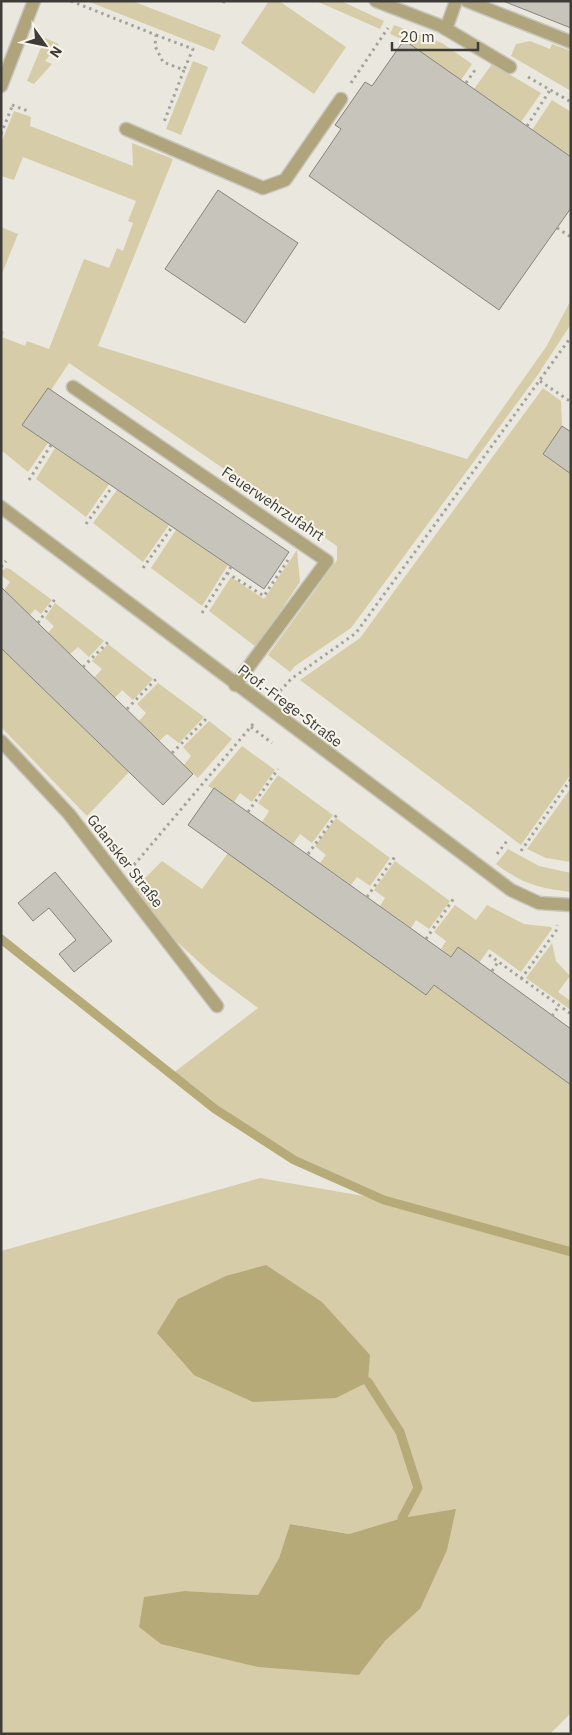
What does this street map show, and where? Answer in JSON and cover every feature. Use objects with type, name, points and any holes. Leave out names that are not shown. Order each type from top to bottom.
[{"type":"street","points":[[1,86],[34,1]]},
{"type":"street","points":[[376,1],[446,29],[510,67]]},
{"type":"street","points":[[446,29],[456,1]]},
{"type":"street","points":[[467,1],[571,42]]},
{"type":"street","points":[[126,129],[263,188],[285,180],[341,98]]},
{"type":"street","name":"Feuerwehrzufahrt","points":[[73,387],[327,561],[235,685]]},
{"type":"street","name":"Prof.-Frege-Straße","points":[[1,507],[235,685],[511,890],[539,903],[571,906]]},
{"type":"street","name":"Gdansker Straße","points":[[1,741],[69,814],[217,1006]]},
{"type":"path","points":[[71,1],[193,49],[163,123]]},
{"type":"path","points":[[341,98],[386,32],[395,8]]},
{"type":"path","points":[[156,35],[155,46],[163,62],[184,70]]},
{"type":"path","points":[[510,67],[571,102]]},
{"type":"path","points":[[526,126],[550,90]]},
{"type":"path","points":[[12,105],[28,111]]},
{"type":"path","points":[[557,228],[571,237]]},
{"type":"path","points":[[132,867],[265,707],[291,679],[356,633],[571,337]]},
{"type":"path","points":[[540,381],[571,402]]},
{"type":"path","points":[[28,480],[51,445]]},
{"type":"path","points":[[86,524],[112,487]]},
{"type":"path","points":[[143,568],[172,527]]},
{"type":"path","points":[[227,573],[264,596],[300,543]]},
{"type":"path","points":[[1,567],[6,561]]},
{"type":"path","points":[[202,613],[231,567]]},
{"type":"path","points":[[38,624],[55,599]]},
{"type":"path","points":[[83,667],[108,641]]},
{"type":"path","points":[[126,709],[157,678]]},
{"type":"path","points":[[172,753],[208,717]]},
{"type":"path","points":[[251,726],[272,743]]},
{"type":"path","points":[[248,812],[278,769]]},
{"type":"path","points":[[521,851],[569,785],[571,779]]},
{"type":"path","points":[[308,854],[338,812]]},
{"type":"path","points":[[367,897],[396,855]]},
{"type":"path","points":[[426,939],[454,898]]},
{"type":"path","points":[[521,978],[556,931],[557,922]]},
{"type":"path","points":[[489,955],[571,1014]]},
{"type":"path","points":[[492,971],[498,962]]},
{"type":"path","points":[[552,1016],[559,1006]]},
{"type":"shaded area","points":[[87,1],[132,1],[221,35],[214,51]]},
{"type":"shaded area","points":[[269,1],[279,1],[346,47],[314,94],[241,43]]},
{"type":"shaded area","points":[[316,1],[341,1],[384,21],[380,29]]},
{"type":"shaded area","points":[[394,25],[442,43],[472,64],[461,80],[404,40],[390,34]]},
{"type":"shaded area","points":[[45,38],[59,44],[45,61],[52,64],[34,84],[27,81]]},
{"type":"shaded area","points":[[530,41],[550,49],[552,44],[571,51],[571,91],[511,56],[516,44]]},
{"type":"shaded area","points":[[193,61],[208,67],[181,135],[166,129]]},
{"type":"shaded area","points":[[492,64],[541,93],[521,122],[474,89]]},
{"type":"shaded area","points":[[552,100],[571,112],[571,157],[532,130]]},
{"type":"shaded area","points":[[14,111],[31,117],[30,126],[133,166],[132,143],[173,159],[98,346],[467,459],[546,347],[571,300],[571,324],[537,376],[351,628],[295,666],[290,672],[268,655],[337,560],[337,546],[69,363],[51,390],[48,388],[22,425],[48,443],[28,472],[1,450],[1,330],[4,332],[2,337],[25,346],[27,341],[49,349],[84,259],[109,268],[117,248],[123,251],[133,223],[128,221],[136,201],[23,157],[14,180],[1,176],[1,143]]},
{"type":"shaded area","points":[[1,227],[18,234],[1,276]]},
{"type":"shaded area","points":[[543,388],[561,401],[562,426],[543,454],[571,474],[571,774],[521,845],[300,680],[360,638]]},
{"type":"shaded area","points":[[55,448],[109,484],[86,517],[36,479]]},
{"type":"shaded area","points":[[117,490],[169,525],[143,562],[93,523]]},
{"type":"shaded area","points":[[176,530],[228,565],[202,606],[151,568]]},
{"type":"shaded area","points":[[297,550],[300,582],[256,647],[209,611],[231,577],[264,599]]},
{"type":"shaded area","points":[[6,568],[52,600],[41,614],[35,609],[30,615],[4,590],[10,582],[1,575],[1,571]]},
{"type":"shaded area","points":[[55,603],[104,641],[89,657],[78,647],[70,654],[48,633],[54,626],[45,618]]},
{"type":"shaded area","points":[[108,644],[153,679],[133,700],[122,690],[115,698],[94,678],[102,669],[92,661]]},
{"type":"shaded area","points":[[1,648],[129,772],[87,816],[1,727]]},
{"type":"shaded area","points":[[158,683],[204,717],[179,743],[167,734],[159,741],[139,721],[146,713],[137,704]]},
{"type":"shaded area","points":[[209,721],[232,739],[198,778],[184,765],[191,756],[183,747]]},
{"type":"shaded area","points":[[242,746],[275,770],[252,802],[240,793],[234,802],[208,786]]},
{"type":"shaded area","points":[[278,775],[333,815],[312,843],[300,834],[293,844],[262,822],[269,811],[258,803]]},
{"type":"shaded area","points":[[571,788],[571,862],[546,858],[527,849]]},
{"type":"shaded area","points":[[336,818],[390,858],[370,886],[357,877],[351,885],[320,863],[326,855],[315,846]]},
{"type":"shaded area","points":[[508,849],[539,866],[571,873],[571,892],[531,884],[505,871],[496,864]]},
{"type":"shaded area","points":[[228,853],[426,995],[434,985],[571,1085],[571,1713],[550,1734],[1,1734],[1,1251],[260,1178],[381,1199],[294,1160],[215,1109],[172,1074],[258,1008],[212,974],[175,940],[133,890],[162,861],[202,889]],"holes":[[[402,1518],[420,1609],[385,1641],[359,1675],[185,1591],[258,1595],[279,1558],[290,1524],[349,1534]]]},
{"type":"shaded area","points":[[395,861],[450,901],[429,929],[416,920],[411,928],[380,906],[385,898],[374,890]]},
{"type":"shaded area","points":[[455,905],[476,920],[487,905],[524,924],[551,927],[552,929],[521,972],[489,949],[479,963],[451,957],[441,949],[446,941],[434,932]]},
{"type":"shaded area","points":[[552,943],[556,961],[570,976],[558,992],[571,1001],[571,1010],[526,978]]},
{"type":"shaded area","points":[[266,1265],[322,1302],[370,1355],[368,1382],[336,1398],[253,1402],[194,1375],[157,1333],[178,1299],[226,1276]]},
{"type":"shaded area","points":[[456,1509],[447,1550],[420,1609],[385,1641],[359,1675],[258,1667],[161,1644],[139,1627],[144,1597],[185,1591],[258,1595],[279,1558],[290,1524],[349,1534],[402,1518]]},
{"type":"building","points":[[503,1],[571,1],[571,28]]},
{"type":"building","points":[[404,40],[571,157],[571,208],[499,310],[309,176],[341,129],[335,125],[365,82],[372,86]]},
{"type":"building","points":[[218,190],[298,243],[245,323],[165,269]]},
{"type":"building","points":[[48,388],[289,552],[264,589],[22,425]]},
{"type":"building","points":[[562,426],[571,432],[571,474],[543,454]]},
{"type":"building","points":[[1,587],[193,774],[163,805],[1,648]]},
{"type":"building","points":[[214,788],[451,957],[458,947],[571,1029],[571,1085],[434,985],[426,995],[188,825]]},
{"type":"building","points":[[55,872],[112,941],[74,972],[59,954],[76,940],[49,908],[33,921],[18,903]]},
{"type":"waterway","points":[[1,939],[215,1109],[294,1160],[384,1200],[571,1252]]},
{"type":"waterway","points":[[368,1382],[400,1432],[418,1488],[402,1518]]}]
